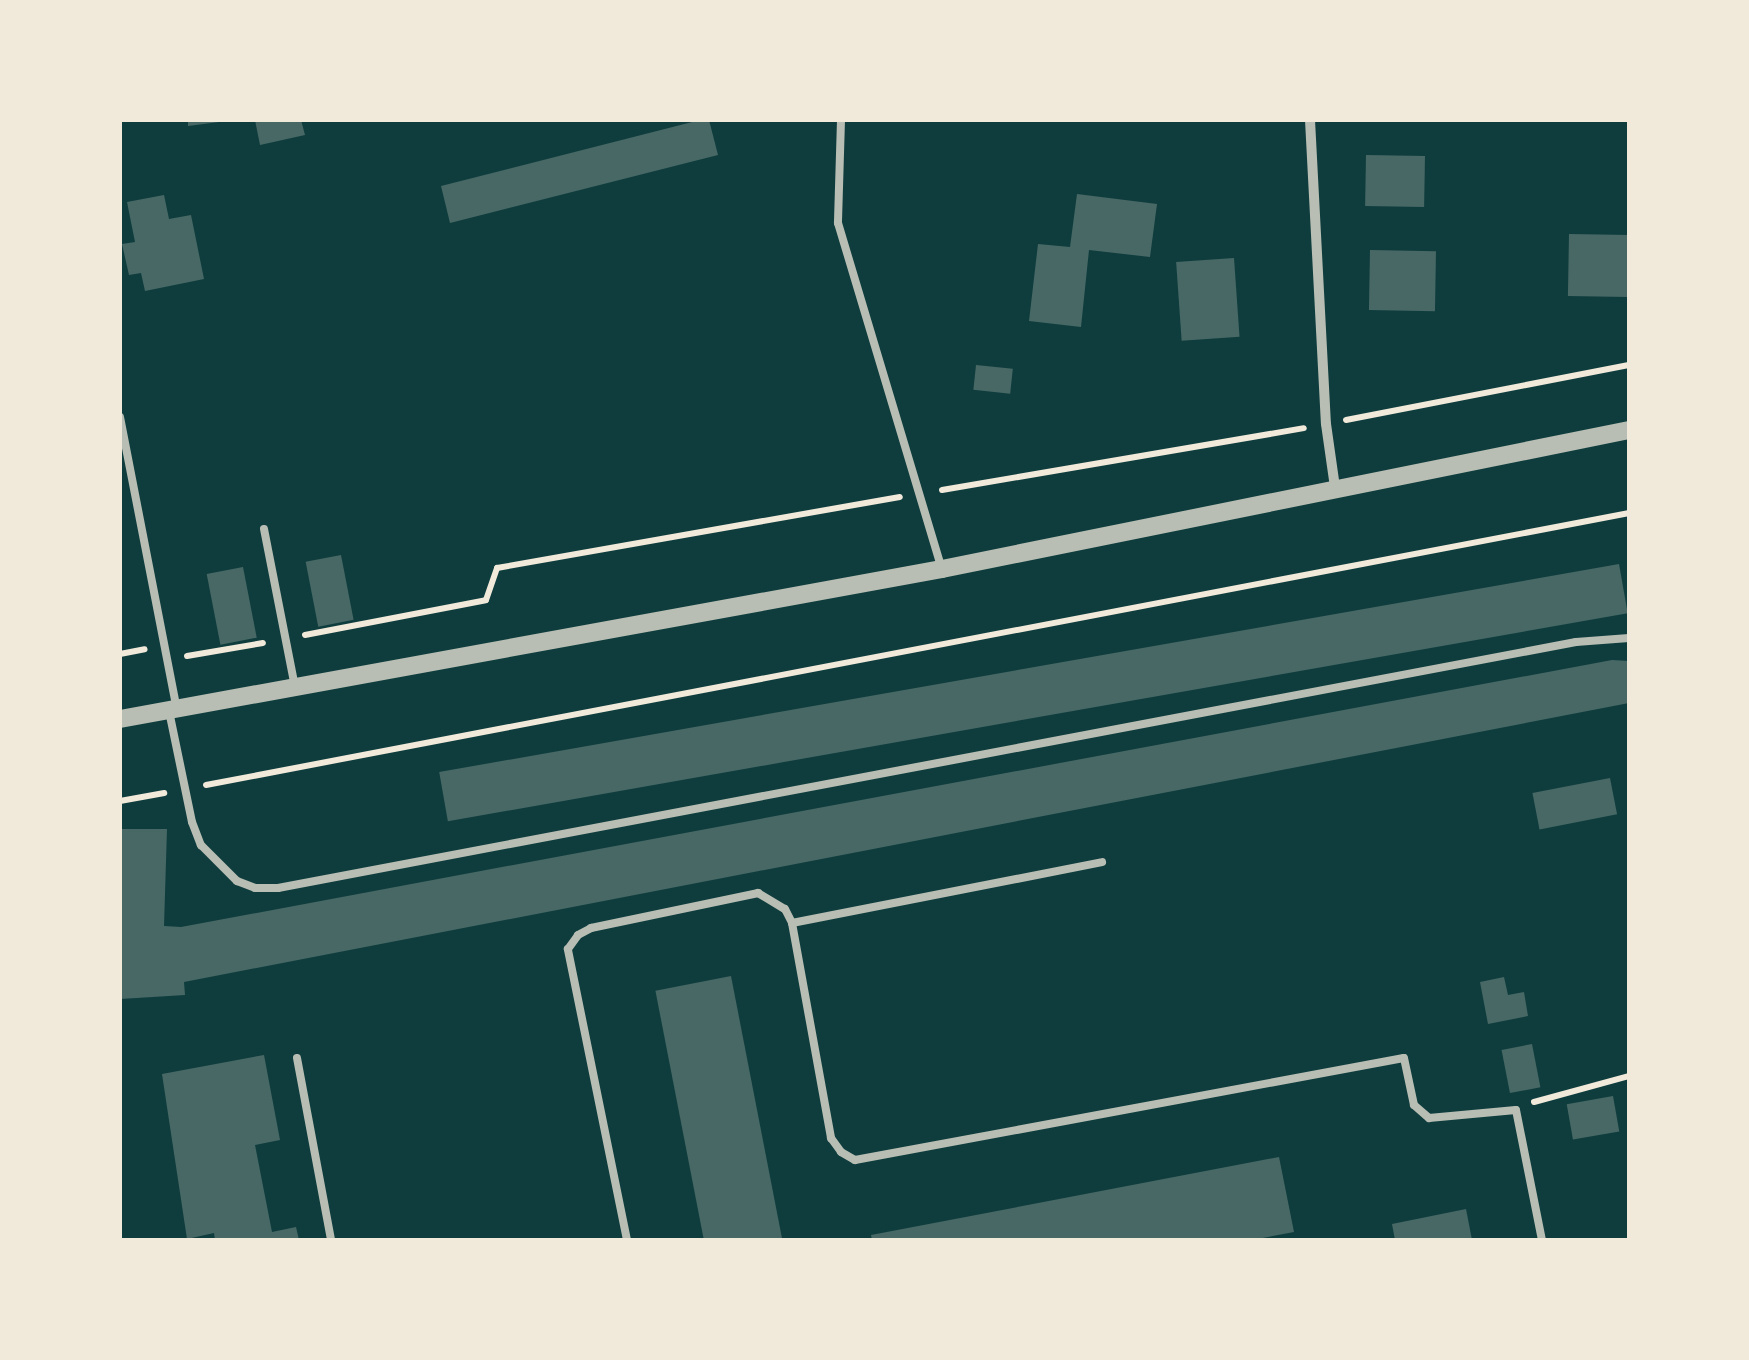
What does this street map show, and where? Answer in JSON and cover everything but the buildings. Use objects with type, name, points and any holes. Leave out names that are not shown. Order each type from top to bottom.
[{"type":"street","points":[[1310,120],[1326,424],[1335,486]]},
{"type":"street","points":[[120,719],[942,569],[1335,486],[1629,430]]},
{"type":"lane","points":[[841,120],[838,223],[942,569]]},
{"type":"lane","points":[[120,417],[166,652],[185,789],[202,845],[218,866],[255,888],[278,888],[1556,646],[1629,638]]},
{"type":"lane","points":[[264,529],[295,688]]},
{"type":"lane","points":[[792,923],[1102,862]]},
{"type":"lane","points":[[627,1240],[568,950],[578,935],[591,928],[758,893],[785,908],[792,923],[831,1138],[841,1152],[855,1160],[1404,1058],[1414,1105],[1429,1118],[1516,1110],[1542,1240]]},
{"type":"lane","points":[[297,1058],[331,1240]]},
{"type":"path","points":[[120,654],[145,649],[195,657],[486,600],[497,568],[1326,424],[1629,365]]},
{"type":"path","points":[[120,801],[1629,513]]},
{"type":"path","points":[[1516,1110],[1548,1095],[1629,1076]]}]
